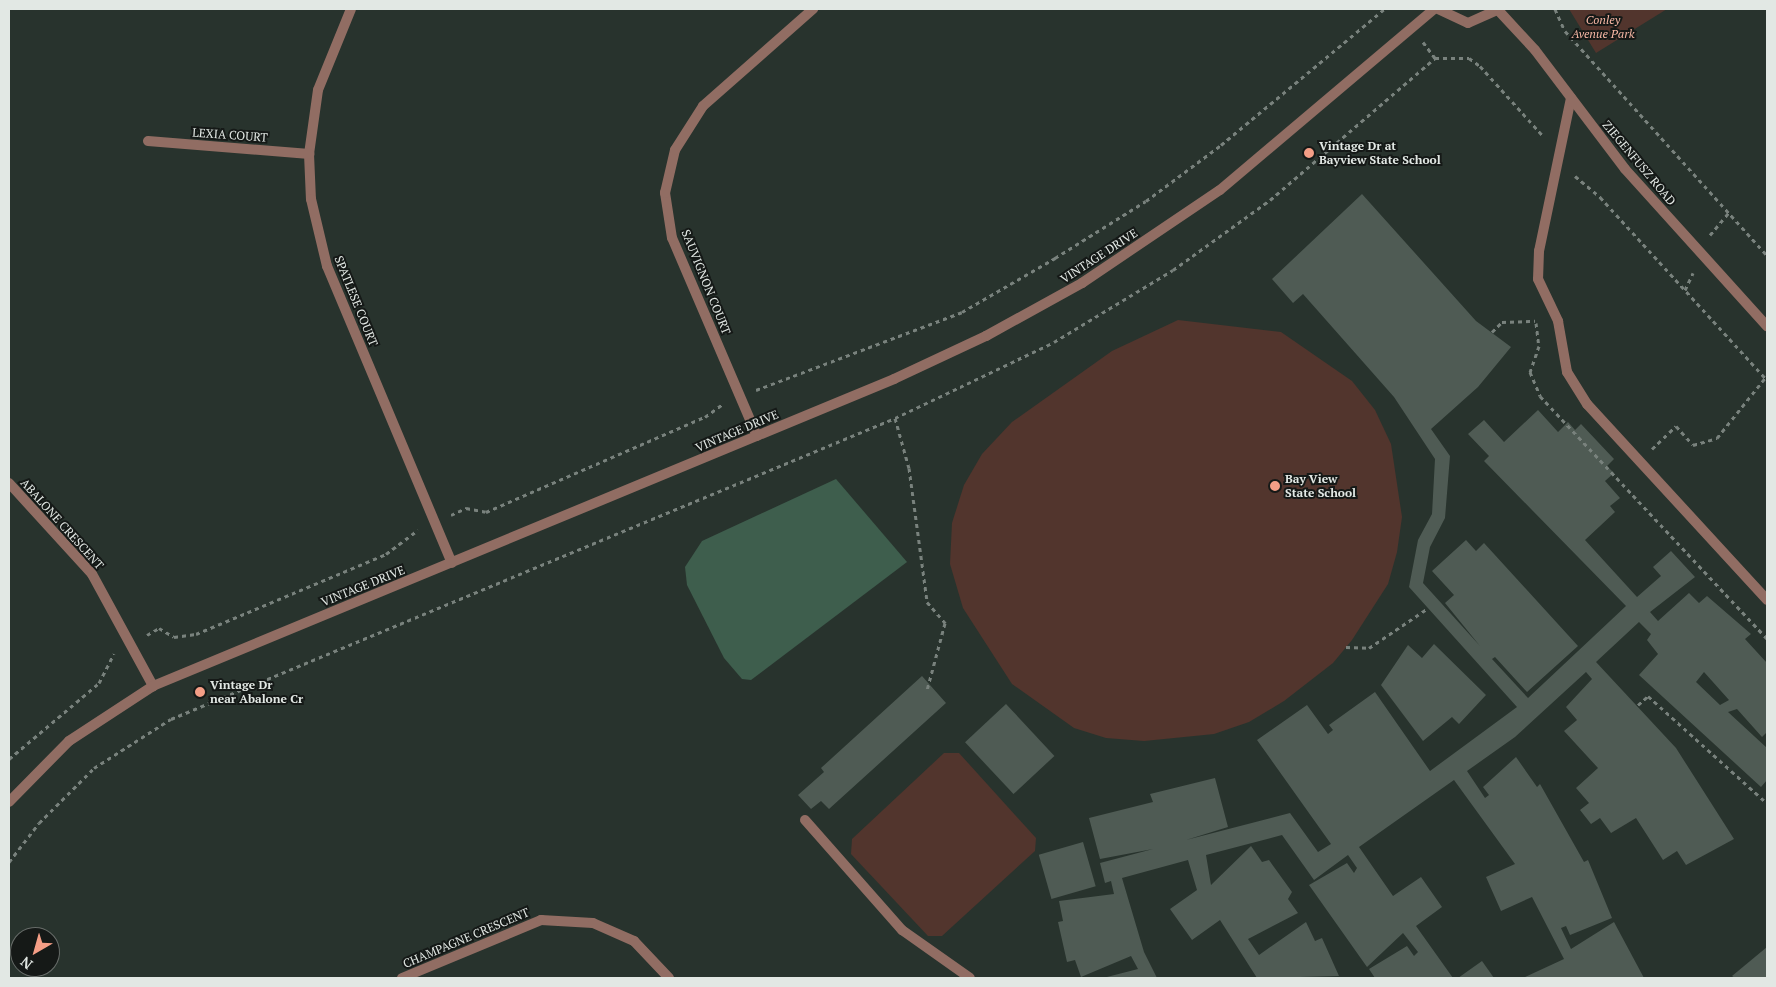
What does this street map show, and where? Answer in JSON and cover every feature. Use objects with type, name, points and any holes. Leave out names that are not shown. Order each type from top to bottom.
[{"type":"street","name":"SPATLESE COURT","points":[[351,9],[318,90],[309,154],[312,199],[328,266],[452,563]]},
{"type":"street","name":"SAUVIGNON COURT","points":[[757,436],[672,238],[665,193],[675,150],[703,106],[813,9]]},
{"type":"street","name":"VINTAGE DRIVE","points":[[9,802],[69,740],[153,686],[757,436],[986,336],[1082,282],[1220,190],[1434,9]]},
{"type":"street","points":[[1438,9],[1468,23],[1498,9]]},
{"type":"street","name":"ZIEGENFUSZ ROAD","points":[[1498,9],[1571,98],[1625,169],[1767,326]]},
{"type":"street","points":[[1571,98],[1561,162],[1539,250],[1538,279],[1558,321],[1567,372],[1587,404],[1767,600]]},
{"type":"street","name":"LEXIA COURT","points":[[148,142],[309,154]]},
{"type":"street","name":"ABALONE CRESCENT","points":[[9,483],[92,574],[153,686]]},
{"type":"street","points":[[805,820],[902,930],[970,978]]},
{"type":"street","name":"CHAMPAGNE CRESCENT","points":[[402,978],[541,920],[593,922],[634,941],[668,978]]},
{"type":"path","points":[[9,759],[99,683],[113,654],[158,628],[174,637],[196,634],[386,554],[406,536],[466,508],[486,512],[705,417],[740,397],[962,312],[1055,258],[1146,201],[1221,145],[1384,9]]},
{"type":"path","points":[[1555,9],[1565,31],[1767,255]]},
{"type":"path","points":[[9,862],[39,823],[94,768],[171,719],[896,418],[994,374],[1173,270],[1270,200],[1435,58],[1469,58],[1480,66],[1535,124],[1561,162],[1589,186],[1766,379],[1718,438],[1692,445],[1676,426],[1650,450],[1657,457]]},
{"type":"path","points":[[1492,332],[1502,322],[1535,322]]},
{"type":"path","points":[[896,418],[908,468],[927,602],[945,623],[927,690]]},
{"type":"path","points":[[1665,528],[1685,510]]},
{"type":"path","points":[[1346,647],[1369,648],[1428,608]]},
{"type":"path","points":[[1638,705],[1648,696],[1767,804]]},
{"type":"green space","name":"Conley Avenue Park","points":[[1569,9],[1667,9],[1596,53]]},
{"type":"green space","points":[[1178,320],[1281,332],[1352,381],[1375,410],[1391,444],[1402,517],[1397,552],[1388,584],[1352,640],[1333,663],[1284,701],[1249,722],[1214,734],[1144,741],[1106,738],[1074,728],[1012,684],[963,608],[950,564],[952,523],[964,485],[982,454],[1012,422],[1112,351]]},
{"type":"green space","points":[[944,753],[959,753],[1036,838],[1035,851],[942,936],[928,936],[851,854],[852,839]]},
{"type":"shaded area","points":[[836,479],[907,562],[751,680],[742,679],[724,658],[687,585],[685,567],[702,541]]},
{"type":"building","points":[[1362,194],[1476,321],[1511,347],[1478,387],[1431,429],[1450,456],[1445,518],[1430,547],[1423,583],[1480,646],[1445,603],[1454,595],[1432,571],[1466,540],[1476,551],[1484,543],[1578,646],[1527,692],[1495,657],[1492,659],[1528,698],[1626,606],[1484,461],[1489,456],[1468,434],[1484,420],[1504,442],[1538,410],[1558,432],[1568,422],[1575,430],[1581,424],[1614,459],[1607,466],[1614,473],[1605,481],[1620,498],[1610,506],[1615,512],[1585,540],[1637,597],[1661,576],[1653,567],[1671,551],[1695,577],[1650,612],[1658,621],[1689,593],[1699,603],[1707,596],[1751,634],[1745,639],[1767,663],[1767,732],[1762,737],[1737,709],[1728,712],[1767,748],[1767,780],[1761,787],[1639,675],[1658,654],[1647,640],[1651,634],[1639,622],[1596,662],[1676,748],[1734,839],[1686,865],[1677,851],[1663,860],[1636,818],[1611,833],[1600,818],[1591,824],[1580,810],[1589,803],[1576,788],[1598,768],[1564,731],[1577,720],[1566,707],[1592,679],[1586,672],[1515,737],[1467,771],[1485,798],[1489,795],[1483,787],[1516,757],[1537,787],[1540,784],[1584,862],[1588,860],[1612,918],[1570,935],[1566,926],[1561,928],[1571,949],[1614,922],[1644,978],[1523,978],[1564,959],[1532,897],[1501,911],[1486,877],[1515,864],[1454,780],[1359,847],[1393,896],[1421,877],[1442,907],[1416,926],[1453,978],[1375,978],[1369,969],[1407,946],[1414,956],[1418,952],[1403,933],[1367,967],[1309,885],[1347,863],[1354,873],[1357,868],[1348,855],[1314,880],[1282,835],[1206,855],[1211,885],[1251,846],[1262,862],[1269,860],[1292,892],[1288,899],[1298,913],[1248,939],[1259,955],[1306,922],[1315,941],[1322,938],[1339,976],[1257,978],[1220,920],[1192,940],[1170,909],[1197,890],[1188,860],[1122,878],[1144,952],[1157,978],[1103,978],[1138,969],[1131,956],[1081,977],[1075,960],[1067,962],[1058,922],[1063,921],[1059,901],[1114,894],[1111,881],[1105,883],[1100,863],[1153,849],[1100,859],[1089,818],[1153,802],[1150,794],[1215,778],[1228,827],[1186,840],[1290,813],[1318,852],[1331,844],[1257,740],[1307,705],[1328,734],[1333,730],[1329,725],[1375,692],[1430,771],[1517,707],[1409,587],[1418,540],[1432,514],[1435,459],[1394,397],[1303,294],[1293,303],[1272,279]],"holes":[[[1704,672],[1729,700],[1720,705],[1696,682]]]},
{"type":"building","points":[[1434,644],[1486,695],[1459,724],[1452,717],[1423,741],[1381,685],[1408,645],[1422,658]]},
{"type":"building","points":[[922,676],[946,703],[829,809],[821,801],[811,809],[798,795],[824,772],[821,768]]},
{"type":"building","points":[[1006,704],[1054,756],[1013,794],[965,742]]},
{"type":"building","points":[[1083,842],[1096,886],[1051,899],[1039,855]]},
{"type":"building","points":[[1767,947],[1767,978],[1735,978],[1732,976]]},
{"type":"building","points":[[1482,961],[1494,978],[1458,978]]},
{"type":"place","name":"Vintage Dr at Bayview State School","points":[[1309,153]]},
{"type":"place","name":"Bay View State School","points":[[1275,486]]},
{"type":"place","name":"Vintage Dr near Abalone Cr","points":[[200,692]]}]
